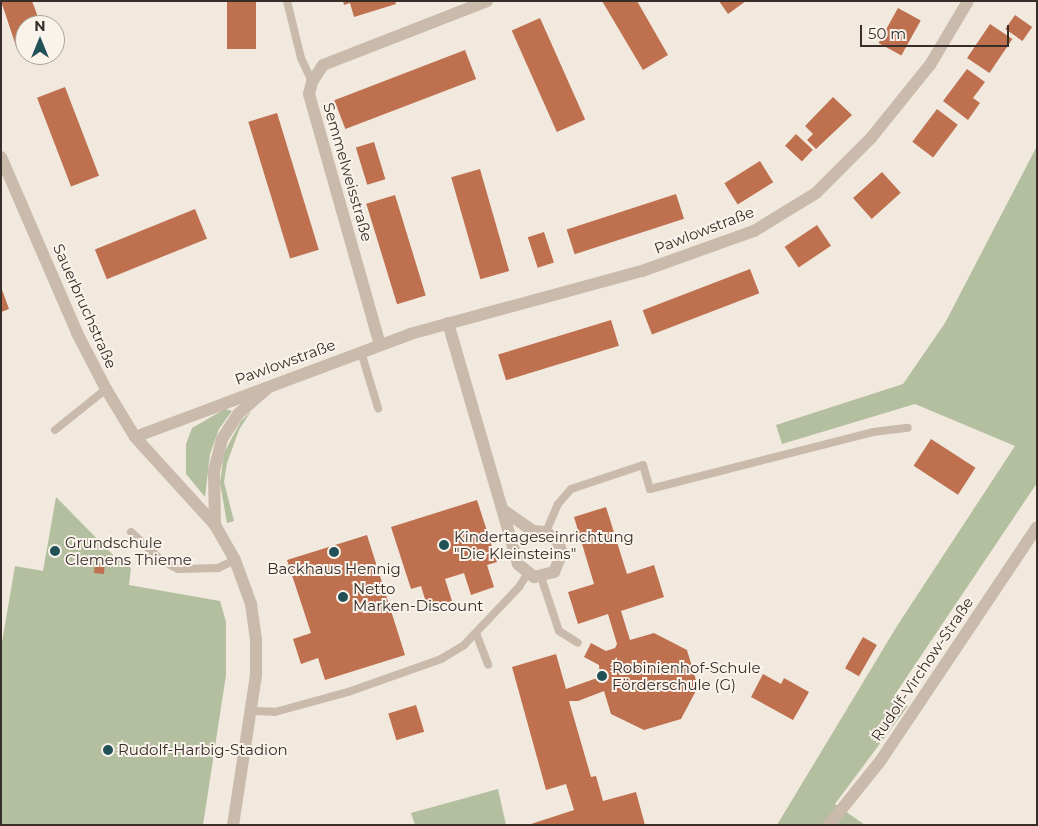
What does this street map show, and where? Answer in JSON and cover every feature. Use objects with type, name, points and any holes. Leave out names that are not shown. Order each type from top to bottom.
[{"type":"street","points":[[312,82],[322,65],[487,1]]},
{"type":"street","name":"Pawlowstraße","points":[[136,437],[380,345],[448,323],[642,271],[754,231],[816,192],[871,138],[930,65],[968,1]]},
{"type":"street","name":"Semmelweisstraße","points":[[312,82],[309,94],[380,345]]},
{"type":"street","name":"Sauerbruchstraße","points":[[1,157],[77,333],[106,389],[136,437],[215,525],[235,560],[251,604],[256,639],[251,711],[233,825]]},
{"type":"street","points":[[448,323],[518,564],[527,574],[541,577],[554,572],[561,560],[557,540],[546,532],[533,531],[503,510]]},
{"type":"street","name":"Sauerbruchstraße","points":[[215,525],[214,471],[222,439],[238,414],[270,385]]},
{"type":"street","name":"Rudolf-Virchow-Straße","points":[[829,825],[881,760],[1037,526]]},
{"type":"lane","points":[[287,1],[301,58],[312,82]]},
{"type":"lane","points":[[361,352],[378,408]]},
{"type":"lane","points":[[55,430],[106,389]]},
{"type":"lane","points":[[546,532],[558,504],[571,489],[643,465],[650,489],[873,432],[908,428]]},
{"type":"lane","points":[[131,532],[161,560],[178,569],[218,568],[235,560]]},
{"type":"lane","points":[[251,711],[276,712],[441,659],[464,645],[519,587],[527,574]]},
{"type":"lane","points":[[541,577],[559,631],[578,644]]},
{"type":"lane","points":[[476,633],[488,665]]},
{"type":"green space","points":[[1037,146],[1037,483],[894,696],[908,706],[835,804],[865,825],[777,825],[897,626],[1015,446],[915,404],[782,444],[776,425],[903,384],[945,323]]},
{"type":"green space","points":[[225,409],[232,411],[219,429],[210,454],[205,497],[186,474],[186,444],[192,428]]},
{"type":"green space","points":[[251,411],[239,430],[227,463],[224,482],[234,521],[227,523],[220,483],[224,453],[241,421]]},
{"type":"green space","name":"Rudolf-Harbig-Stadion","points":[[56,497],[116,558],[131,568],[129,585],[220,601],[226,622],[226,675],[203,825],[1,825],[1,648],[15,566],[43,571]]},
{"type":"green space","points":[[498,789],[506,825],[415,825],[411,813]]},
{"type":"building","points":[[1,1],[32,1],[37,15],[15,15],[15,43]]},
{"type":"building","points":[[227,1],[256,1],[256,49],[227,49]]},
{"type":"building","points":[[343,1],[395,1],[396,4],[354,17],[350,3],[344,5]]},
{"type":"building","points":[[602,1],[637,1],[668,55],[643,70]]},
{"type":"building","points":[[719,1],[746,1],[728,14]]},
{"type":"building","points":[[898,8],[921,21],[901,56],[879,43]]},
{"type":"building","points":[[1015,15],[1032,27],[1022,41],[1005,29]]},
{"type":"building","points":[[540,18],[585,119],[557,132],[512,31]]},
{"type":"building","points":[[990,24],[1012,39],[989,73],[967,58]]},
{"type":"building","points":[[465,50],[476,79],[345,129],[334,100]]},
{"type":"building","points":[[967,69],[985,82],[973,98],[980,103],[968,120],[943,101]]},
{"type":"building","points":[[65,87],[99,176],[71,186],[37,98]]},
{"type":"building","points":[[833,97],[852,115],[816,149],[807,140],[813,134],[805,126]]},
{"type":"building","points":[[937,109],[958,125],[933,157],[912,142]]},
{"type":"building","points":[[277,113],[319,250],[290,259],[248,122]]},
{"type":"building","points":[[796,134],[813,150],[802,161],[785,146]]},
{"type":"building","points":[[374,142],[385,179],[367,185],[356,148]]},
{"type":"building","points":[[760,161],[773,182],[738,204],[724,183]]},
{"type":"building","points":[[480,169],[509,271],[480,279],[451,177]]},
{"type":"building","points":[[882,172],[901,193],[872,219],[853,198]]},
{"type":"building","points":[[676,194],[684,219],[575,254],[567,230]]},
{"type":"building","points":[[395,195],[426,295],[397,304],[366,204]]},
{"type":"building","points":[[195,209],[207,239],[107,279],[95,249]]},
{"type":"building","points":[[817,225],[831,246],[799,268],[785,247]]},
{"type":"building","points":[[544,232],[554,262],[538,268],[528,237]]},
{"type":"building","points":[[750,269],[759,293],[652,334],[643,310]]},
{"type":"building","points":[[1,287],[9,309],[1,312]]},
{"type":"building","points":[[611,320],[619,346],[506,380],[498,354]]},
{"type":"building","points":[[931,439],[975,468],[958,495],[914,466]]},
{"type":"building","name":"Kindertageseinrichtung \"Die Kleinsteins\"","points":[[477,500],[497,562],[487,565],[494,587],[471,595],[464,573],[445,579],[452,601],[428,609],[421,586],[411,589],[391,527]]},
{"type":"building","name":"Robinienhof-Schule Förderschule (G)","points":[[606,507],[627,574],[654,565],[664,597],[621,611],[630,640],[654,633],[687,650],[698,687],[681,719],[644,730],[611,714],[604,691],[578,701],[569,701],[591,777],[596,776],[603,801],[636,792],[645,825],[528,825],[574,810],[566,784],[546,790],[512,667],[556,654],[566,689],[600,677],[599,665],[584,657],[591,643],[606,651],[615,648],[617,644],[608,614],[578,624],[568,592],[594,584],[574,517]]},
{"type":"building","name":"Netto Marken-Discount","points":[[367,535],[405,655],[325,680],[318,658],[301,664],[293,639],[311,633],[287,560]]},
{"type":"building","points":[[95,563],[105,564],[104,574],[94,573]]},
{"type":"building","points":[[863,637],[877,645],[859,676],[845,668]]},
{"type":"building","points":[[763,674],[781,684],[784,678],[809,692],[793,720],[751,697]]},
{"type":"building","points":[[416,705],[424,732],[396,740],[388,713]]},
{"type":"place","name":"Kindertageseinrichtung \"Die Kleinsteins\"","points":[[444,545]]},
{"type":"place","name":"Grundschule Clemens Thieme","points":[[55,551]]},
{"type":"place","name":"Backhaus Hennig","points":[[334,552]]},
{"type":"place","name":"Netto Marken-Discount","points":[[343,597]]},
{"type":"place","name":"Robinienhof-Schule Förderschule (G)","points":[[602,676]]},
{"type":"place","name":"Rudolf-Harbig-Stadion","points":[[108,750]]}]
